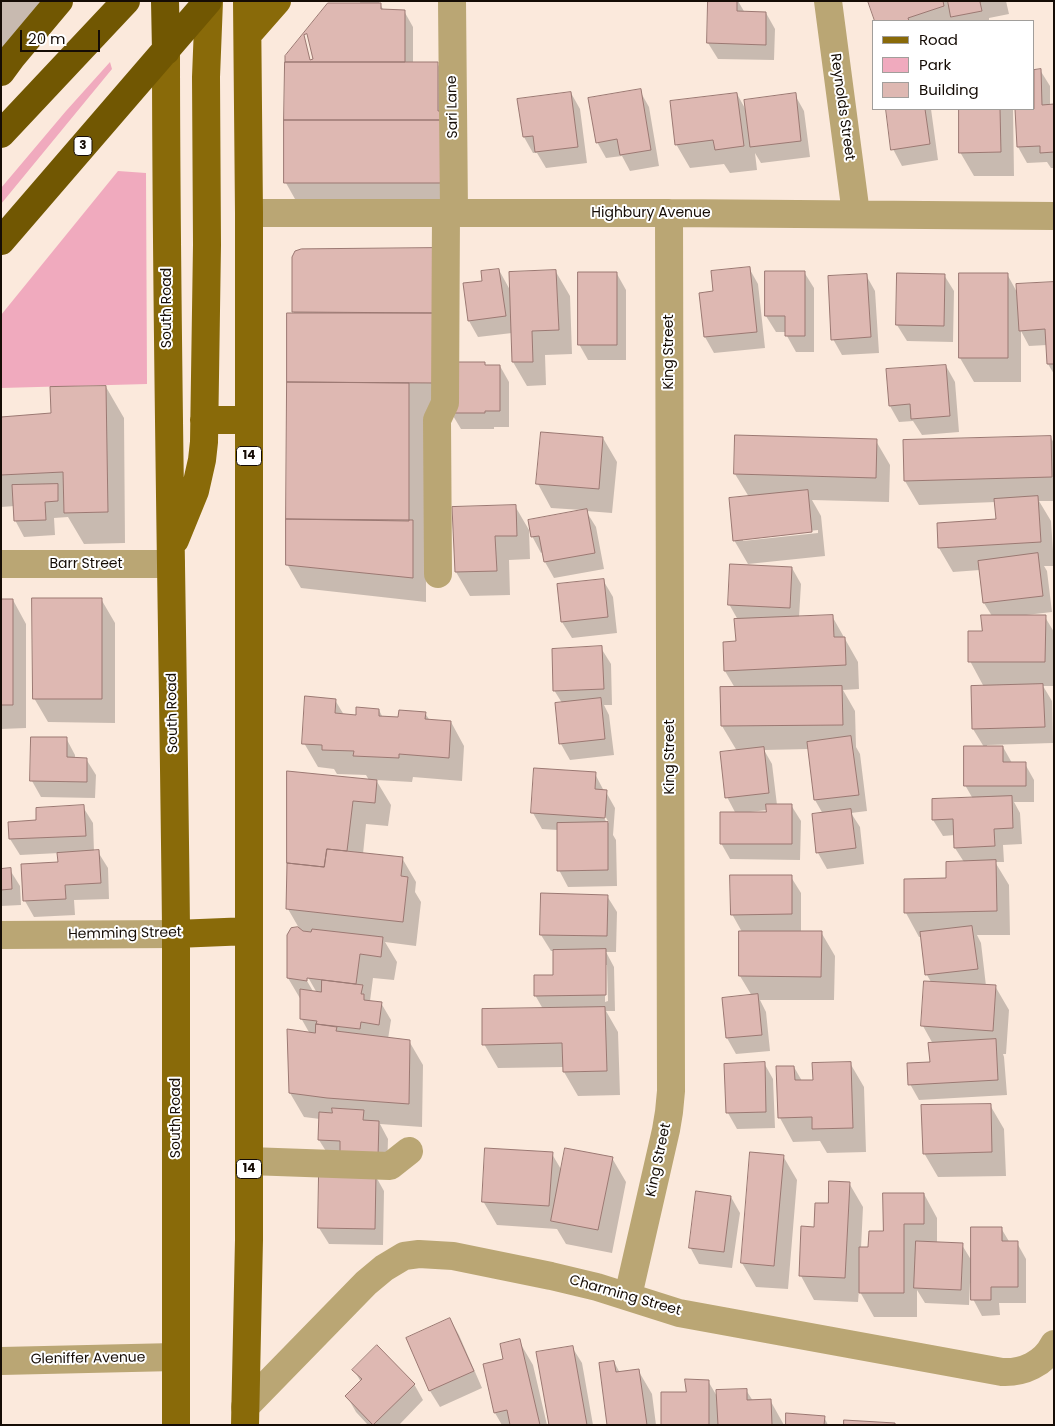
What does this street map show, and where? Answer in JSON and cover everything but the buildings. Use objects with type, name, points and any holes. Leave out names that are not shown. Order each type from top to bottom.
[{"type":"highway","points":[[5,61],[59,1]]},
{"type":"highway","points":[[1,134],[126,1]]},
{"type":"highway","name":"South Road","points":[[165,1],[166,51]]},
{"type":"highway","name":"3","points":[[1,241],[208,1]]},
{"type":"main road","points":[[171,557],[195,491],[202,460],[207,245],[206,77],[208,1]]},
{"type":"main road","name":"14","points":[[245,1416],[249,1240],[248,1]]},
{"type":"main road","points":[[248,34],[276,1]]},
{"type":"main road","name":"South Road","points":[[166,51],[168,389],[176,934],[176,1425]]},
{"type":"main road","points":[[207,245],[229,223],[240,216],[249,214]]},
{"type":"main road","points":[[204,420],[249,420]]},
{"type":"main road","name":"Hemming Street","points":[[176,934],[249,931]]},
{"type":"street","name":"Sari Lane","points":[[438,574],[437,420],[445,403],[450,213],[452,1]]},
{"type":"street","name":"Reynolds Street","points":[[828,1],[856,214]]},
{"type":"street","name":"Highbury Avenue","points":[[249,214],[669,213],[1054,216]]},
{"type":"street","name":"King Street","points":[[628,1296],[666,1130],[671,1091],[669,213]]},
{"type":"street","name":"Barr Street","points":[[1,564],[171,557]]},
{"type":"street","name":"Hemming Street","points":[[1,935],[176,934]]},
{"type":"street","points":[[249,1160],[390,1166],[409,1151]]},
{"type":"street","name":"Charming Street","points":[[245,1416],[366,1283],[384,1268],[404,1256],[419,1254],[453,1256],[551,1276],[628,1296],[679,1313],[1002,1372],[1023,1370],[1035,1365],[1043,1359],[1054,1344]]},
{"type":"street","name":"Gleniffer Avenue","points":[[1,1361],[175,1358]]},
{"type":"green space","points":[[110,62],[112,69],[1,204],[1,188]]},
{"type":"green space","points":[[118,171],[146,173],[147,384],[1,388],[1,315]]}]
